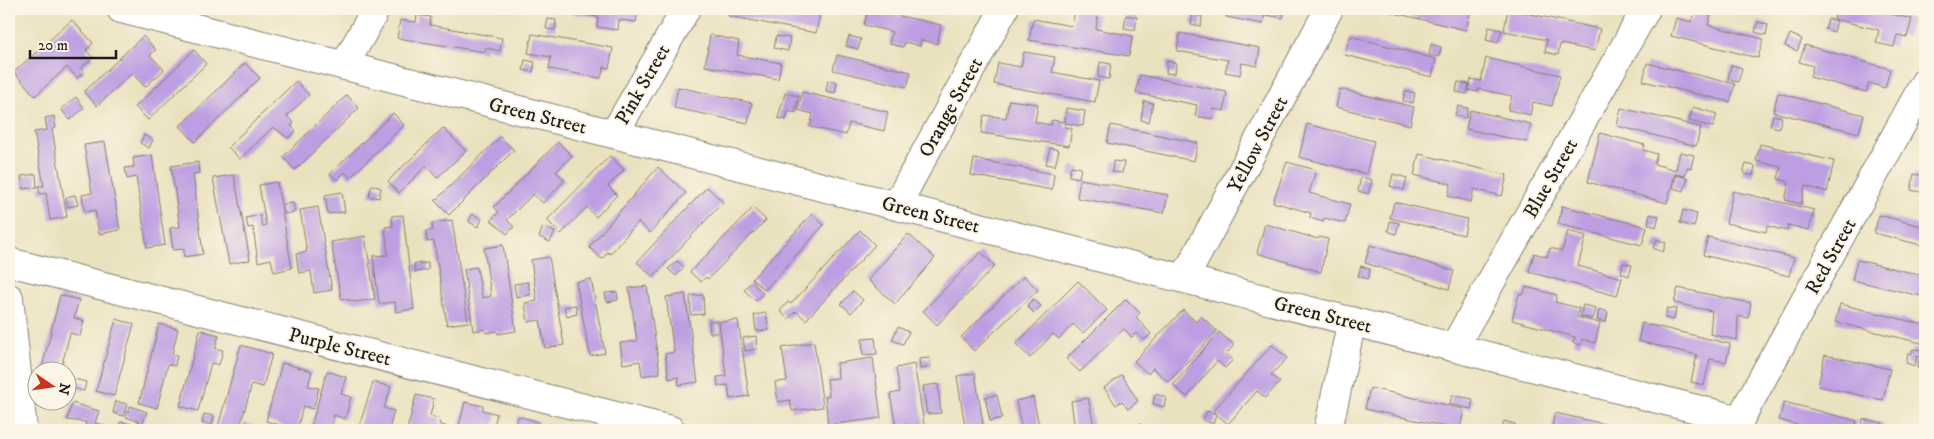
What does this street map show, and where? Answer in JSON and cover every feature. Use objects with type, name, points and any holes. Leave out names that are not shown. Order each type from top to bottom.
[{"type":"street","name":"Green Street","points":[[121,9],[1454,347],[1737,425]]},
{"type":"street","points":[[344,66],[376,9]]},
{"type":"street","name":"Pink Street","points":[[614,134],[686,9]]},
{"type":"street","name":"Orange Street","points":[[896,206],[1004,9]]},
{"type":"street","name":"Yellow Street","points":[[1184,279],[1329,9]]},
{"type":"street","name":"Blue Street","points":[[1454,347],[1646,9]]},
{"type":"street","name":"Red Street","points":[[1737,425],[1925,82]]},
{"type":"street","name":"Purple Street","points":[[9,262],[671,430]]},
{"type":"street","points":[[9,298],[23,430]]},
{"type":"street","points":[[1328,430],[1352,322]]},
{"type":"building","points":[[545,9],[638,9],[636,22],[619,20],[618,30],[597,27],[598,17]]},
{"type":"building","points":[[729,9],[800,9],[800,11],[820,15],[816,33],[728,16]]},
{"type":"building","points":[[868,9],[941,25],[937,44],[921,40],[920,46],[905,42],[903,47],[889,44],[892,32],[864,25]]},
{"type":"building","points":[[926,9],[945,9],[944,14]]},
{"type":"building","points":[[1228,9],[1285,9],[1283,18],[1265,15],[1263,24],[1226,17]]},
{"type":"building","points":[[1387,9],[1471,9],[1466,30],[1386,11]]},
{"type":"building","points":[[1508,9],[1600,29],[1595,51],[1560,44],[1558,55],[1545,52],[1547,40],[1504,31]]},
{"type":"building","points":[[1836,9],[1870,9],[1912,19],[1907,37],[1897,35],[1894,47],[1876,43],[1879,30],[1834,19]]},
{"type":"building","points":[[1075,10],[1098,14],[1096,29],[1133,36],[1129,56],[1029,40],[1033,19],[1072,26]]},
{"type":"building","points":[[1695,10],[1711,14],[1708,25],[1763,39],[1758,58],[1671,36],[1676,18],[1691,22]]},
{"type":"building","points":[[1193,14],[1202,16],[1201,26],[1191,24]]},
{"type":"building","points":[[417,15],[431,17],[430,25],[502,38],[500,51],[486,48],[485,52],[397,38],[400,20],[416,22]]},
{"type":"building","points":[[1126,15],[1137,17],[1135,30],[1124,28]]},
{"type":"building","points":[[548,19],[556,20],[555,30],[546,29]]},
{"type":"building","points":[[1828,19],[1837,21],[1834,32],[1825,29]]},
{"type":"building","points":[[72,20],[93,43],[86,50],[93,58],[81,68],[84,72],[77,78],[67,67],[35,96],[14,72]]},
{"type":"building","points":[[1758,22],[1768,24],[1766,35],[1755,32]]},
{"type":"building","points":[[1489,27],[1502,30],[1498,43],[1486,40]]},
{"type":"building","points":[[1180,33],[1260,48],[1257,66],[1242,63],[1240,75],[1225,72],[1228,60],[1177,51]]},
{"type":"building","points":[[532,34],[613,48],[609,68],[604,67],[601,78],[549,69],[551,57],[528,53]]},
{"type":"building","points":[[1790,34],[1802,39],[1797,51],[1785,46]]},
{"type":"building","points":[[710,35],[739,41],[737,55],[781,63],[778,79],[705,66]]},
{"type":"building","points":[[143,36],[156,50],[150,55],[164,70],[145,87],[132,73],[97,106],[84,92]]},
{"type":"building","points":[[776,36],[790,38],[788,51],[774,48]]},
{"type":"building","points":[[849,36],[861,39],[858,49],[846,46]]},
{"type":"building","points":[[1350,36],[1436,59],[1432,77],[1345,55]]},
{"type":"building","points":[[1431,44],[1441,47],[1439,57],[1429,55]]},
{"type":"building","points":[[1805,45],[1890,69],[1885,88],[1869,83],[1866,92],[1810,77],[1813,66],[1799,62]]},
{"type":"building","points":[[194,50],[206,64],[148,120],[135,107]]},
{"type":"building","points":[[1024,52],[1055,57],[1052,72],[1099,81],[1095,102],[994,84],[998,63],[1021,67]]},
{"type":"building","points":[[837,55],[911,72],[907,87],[833,70]]},
{"type":"building","points":[[1486,58],[1560,75],[1552,106],[1533,102],[1530,115],[1508,110],[1512,96],[1478,89],[1478,92],[1468,90],[1471,79],[1481,81]]},
{"type":"building","points":[[525,60],[535,62],[533,72],[523,70]]},
{"type":"building","points":[[1167,61],[1176,63],[1175,74],[1166,73]]},
{"type":"building","points":[[1100,62],[1111,64],[1109,79],[1098,77]]},
{"type":"building","points":[[245,63],[260,78],[195,142],[180,126]]},
{"type":"building","points":[[1647,63],[1735,84],[1730,102],[1643,81]]},
{"type":"building","points":[[1731,65],[1742,68],[1738,82],[1728,80]]},
{"type":"building","points":[[1140,75],[1227,92],[1224,111],[1213,109],[1212,119],[1195,116],[1197,105],[1136,93]]},
{"type":"building","points":[[828,80],[837,82],[835,93],[826,91]]},
{"type":"building","points":[[296,81],[309,95],[287,116],[294,123],[291,126],[296,131],[288,138],[273,127],[240,159],[228,147]]},
{"type":"building","points":[[1458,82],[1469,84],[1467,94],[1456,92]]},
{"type":"building","points":[[678,87],[752,103],[748,123],[674,108]]},
{"type":"building","points":[[1340,89],[1414,107],[1410,125],[1336,107]]},
{"type":"building","points":[[1405,91],[1415,93],[1413,103],[1403,101]]},
{"type":"building","points":[[802,92],[888,112],[884,131],[849,123],[846,135],[810,127],[813,114],[798,110]]},
{"type":"building","points":[[785,93],[799,96],[795,113],[788,111],[786,120],[778,118]]},
{"type":"building","points":[[1778,93],[1864,115],[1859,133],[1773,112]]},
{"type":"building","points":[[347,95],[359,108],[295,170],[283,157]]},
{"type":"building","points":[[76,97],[84,108],[70,120],[61,109]]},
{"type":"building","points":[[1009,100],[1038,104],[1035,122],[1051,125],[1052,120],[1065,122],[1066,108],[1085,111],[1083,126],[1065,123],[1065,127],[1072,128],[1069,146],[981,133],[984,115],[1006,118]]},
{"type":"building","points":[[1144,101],[1153,103],[1149,122],[1141,120]]},
{"type":"building","points":[[1458,106],[1468,108],[1466,118],[1455,115]]},
{"type":"building","points":[[1693,107],[1717,114],[1713,127],[1689,121]]},
{"type":"building","points":[[1621,108],[1701,127],[1696,146],[1617,126]]},
{"type":"building","points":[[1470,110],[1531,124],[1527,142],[1466,129]]},
{"type":"building","points":[[393,113],[404,125],[350,178],[345,172],[337,180],[330,174]]},
{"type":"building","points":[[1773,115],[1782,117],[1779,128],[1770,126]]},
{"type":"building","points":[[54,116],[56,128],[52,129],[67,217],[50,220],[46,193],[40,194],[38,186],[44,186],[34,132],[47,130],[45,118]]},
{"type":"building","points":[[1307,124],[1374,141],[1366,174],[1299,157]]},
{"type":"building","points":[[1111,125],[1198,143],[1194,161],[1107,143]]},
{"type":"building","points":[[443,128],[466,151],[437,178],[426,166],[399,193],[388,181]]},
{"type":"building","points":[[1600,133],[1645,145],[1643,150],[1657,154],[1654,164],[1676,170],[1680,152],[1694,155],[1691,168],[1687,167],[1685,176],[1675,174],[1667,203],[1588,182]]},
{"type":"building","points":[[144,135],[153,140],[149,148],[140,143]]},
{"type":"building","points":[[500,137],[514,150],[449,215],[435,201]]},
{"type":"building","points":[[105,142],[120,230],[99,234],[95,210],[87,212],[84,209],[82,195],[92,193],[84,145]]},
{"type":"building","points":[[558,142],[572,156],[556,172],[565,180],[543,203],[533,194],[507,220],[514,227],[507,234],[491,220],[499,212],[494,207]]},
{"type":"building","points":[[1760,144],[1834,161],[1827,192],[1805,186],[1801,204],[1785,200],[1789,182],[1778,179],[1781,167],[1756,161]]},
{"type":"building","points":[[1050,148],[1059,150],[1055,166],[1046,164]]},
{"type":"building","points":[[1419,154],[1507,175],[1502,196],[1474,189],[1471,202],[1448,196],[1451,184],[1414,175]]},
{"type":"building","points":[[152,155],[165,245],[147,248],[136,177],[127,179],[125,168],[134,167],[133,158]]},
{"type":"building","points":[[610,156],[624,170],[608,186],[617,195],[596,217],[587,207],[561,234],[547,220]]},
{"type":"building","points":[[974,159],[1054,174],[1052,190],[971,175]]},
{"type":"building","points":[[1113,161],[1124,162],[1122,173],[1112,172]]},
{"type":"building","points":[[198,162],[199,173],[193,174],[203,254],[184,257],[184,249],[173,250],[170,228],[180,227],[171,166]]},
{"type":"building","points":[[1287,162],[1316,170],[1309,193],[1350,204],[1345,223],[1324,218],[1323,222],[1310,218],[1311,213],[1273,202]]},
{"type":"building","points":[[1746,164],[1755,166],[1753,176],[1743,173]]},
{"type":"building","points":[[1071,166],[1081,168],[1079,178],[1069,176]]},
{"type":"building","points":[[658,167],[686,193],[650,233],[638,222],[610,254],[608,252],[602,259],[589,247]]},
{"type":"building","points":[[36,174],[37,187],[23,189],[21,176]]},
{"type":"building","points":[[1393,174],[1407,178],[1404,190],[1390,186]]},
{"type":"building","points":[[1914,174],[1925,176],[1925,193],[1911,190]]},
{"type":"building","points":[[234,175],[250,260],[229,264],[213,178]]},
{"type":"building","points":[[1676,175],[1688,178],[1684,191],[1673,188]]},
{"type":"building","points":[[1361,177],[1372,180],[1368,194],[1358,191]]},
{"type":"building","points":[[1080,179],[1168,195],[1164,213],[1077,198]]},
{"type":"building","points":[[277,182],[292,268],[274,272],[271,259],[258,262],[253,227],[248,228],[246,218],[260,215],[262,226],[266,225],[259,185]]},
{"type":"building","points":[[372,185],[381,188],[379,198],[369,196]]},
{"type":"building","points":[[707,187],[723,202],[653,277],[637,262]]},
{"type":"building","points":[[1733,191],[1814,210],[1809,230],[1788,225],[1787,231],[1767,226],[1766,232],[1726,223]]},
{"type":"building","points":[[342,192],[345,212],[328,214],[325,195]]},
{"type":"building","points":[[75,195],[78,205],[68,207],[66,197]]},
{"type":"building","points":[[1394,202],[1467,219],[1464,235],[1390,218]]},
{"type":"building","points":[[293,203],[295,212],[284,214],[283,204]]},
{"type":"building","points":[[1562,206],[1647,227],[1642,245],[1558,224]]},
{"type":"building","points":[[318,207],[332,290],[314,293],[311,271],[299,273],[296,254],[307,252],[300,210]]},
{"type":"building","points":[[753,208],[766,220],[708,279],[706,277],[701,282],[690,272]]},
{"type":"building","points":[[1683,210],[1697,214],[1694,227],[1680,223]]},
{"type":"building","points":[[472,214],[482,219],[478,227],[469,222]]},
{"type":"building","points":[[812,214],[824,225],[765,290],[752,279]]},
{"type":"building","points":[[1650,214],[1659,216],[1656,227],[1648,224]]},
{"type":"building","points":[[403,215],[414,309],[396,312],[395,302],[379,304],[373,256],[388,255],[385,227],[393,226],[392,216]]},
{"type":"building","points":[[1879,215],[1925,227],[1925,246],[1874,233]]},
{"type":"building","points":[[452,220],[468,322],[447,325],[434,241],[427,242],[426,231],[433,230],[432,223]]},
{"type":"building","points":[[1390,221],[1399,223],[1396,234],[1388,231]]},
{"type":"building","points":[[1265,224],[1318,239],[1319,237],[1328,239],[1321,272],[1257,253]]},
{"type":"building","points":[[543,227],[555,232],[550,242],[539,237]]},
{"type":"building","points":[[860,230],[875,245],[806,320],[796,311],[788,319],[780,311],[788,302],[791,304]]},
{"type":"building","points":[[1568,231],[1586,236],[1578,266],[1622,278],[1617,296],[1529,272],[1534,253],[1547,257],[1550,248],[1562,251]]},
{"type":"building","points":[[908,234],[935,258],[895,304],[868,280]]},
{"type":"building","points":[[365,236],[375,299],[356,302],[341,298],[331,242]]},
{"type":"building","points":[[1708,237],[1794,258],[1789,276],[1703,255]]},
{"type":"building","points":[[1657,239],[1666,243],[1663,252],[1653,248]]},
{"type":"building","points":[[503,245],[516,331],[498,334],[497,331],[486,333],[485,329],[473,331],[464,269],[477,267],[482,298],[491,296],[484,248]]},
{"type":"building","points":[[1370,245],[1454,271],[1449,289],[1365,263]]},
{"type":"building","points":[[981,252],[995,266],[937,325],[923,311]]},
{"type":"building","points":[[549,257],[564,345],[545,348],[540,320],[528,322],[525,303],[537,301],[531,260]]},
{"type":"building","points":[[1857,260],[1925,276],[1925,297],[1852,280]]},
{"type":"building","points":[[677,261],[684,267],[676,276],[668,269]]},
{"type":"building","points":[[428,263],[428,270],[415,272],[414,264]]},
{"type":"building","points":[[1623,263],[1632,265],[1629,276],[1621,273]]},
{"type":"building","points":[[1361,266],[1370,269],[1368,279],[1358,276]]},
{"type":"building","points":[[1024,276],[1038,290],[974,351],[961,337]]},
{"type":"building","points":[[591,279],[605,353],[590,356],[576,282]]},
{"type":"building","points":[[1078,281],[1107,310],[1083,333],[1073,324],[1059,339],[1053,334],[1030,358],[1016,344]]},
{"type":"building","points":[[528,282],[530,295],[516,297],[514,284]]},
{"type":"building","points":[[751,282],[763,293],[756,301],[744,290]]},
{"type":"building","points":[[647,286],[660,373],[642,376],[640,361],[623,364],[620,343],[637,341],[629,288]]},
{"type":"building","points":[[1526,287],[1557,295],[1555,302],[1579,308],[1577,317],[1600,323],[1595,343],[1582,339],[1580,345],[1573,343],[1575,337],[1512,320],[1519,294],[1523,295]]},
{"type":"building","points":[[1678,288],[1751,303],[1748,318],[1738,316],[1737,340],[1710,334],[1712,311],[1674,303]]},
{"type":"building","points":[[853,291],[863,300],[851,313],[841,304]]},
{"type":"building","points":[[617,292],[618,300],[607,302],[605,293]]},
{"type":"building","points":[[685,294],[698,382],[679,385],[678,377],[669,379],[665,354],[674,352],[666,297]]},
{"type":"building","points":[[60,295],[79,300],[74,318],[84,321],[80,336],[70,333],[63,362],[43,362]]},
{"type":"building","points":[[703,295],[704,314],[691,315],[690,296]]},
{"type":"building","points":[[1033,299],[1041,306],[1034,313],[1027,306]]},
{"type":"building","points":[[1126,299],[1140,313],[1136,317],[1151,334],[1144,340],[1136,333],[1132,337],[1124,329],[1080,372],[1066,359]]},
{"type":"building","points":[[1840,304],[1925,325],[1921,343],[1835,322]]},
{"type":"building","points":[[576,305],[577,314],[567,317],[564,307]]},
{"type":"building","points":[[1583,305],[1596,308],[1593,319],[1580,316]]},
{"type":"building","points":[[1667,308],[1676,309],[1674,320],[1665,318]]},
{"type":"building","points":[[1599,309],[1608,312],[1606,322],[1597,320]]},
{"type":"building","points":[[1183,310],[1196,322],[1201,316],[1217,331],[1168,382],[1153,368],[1148,374],[1134,361]]},
{"type":"building","points":[[766,313],[769,330],[756,331],[754,315]]},
{"type":"building","points":[[116,319],[134,324],[114,396],[96,391]]},
{"type":"building","points":[[738,320],[749,396],[730,399],[728,385],[718,386],[717,377],[726,376],[719,322]]},
{"type":"building","points":[[709,321],[717,321],[718,333],[710,333]]},
{"type":"building","points":[[1642,323],[1730,344],[1726,362],[1710,359],[1704,385],[1691,382],[1697,355],[1638,341]]},
{"type":"building","points":[[159,324],[178,329],[172,354],[177,355],[175,366],[168,364],[157,408],[139,403]]},
{"type":"building","points":[[898,327],[909,332],[903,344],[892,340]]},
{"type":"building","points":[[200,330],[219,335],[215,348],[223,350],[219,365],[211,363],[198,411],[180,406]]},
{"type":"building","points":[[1219,332],[1234,345],[1226,354],[1233,360],[1225,368],[1217,361],[1187,397],[1173,385]]},
{"type":"building","points":[[756,336],[757,349],[745,351],[743,338]]},
{"type":"building","points":[[875,338],[877,354],[863,355],[862,339]]},
{"type":"building","points":[[814,342],[823,407],[792,411],[790,400],[778,402],[775,382],[787,381],[782,348]]},
{"type":"building","points":[[241,345],[272,354],[263,387],[252,384],[239,430],[217,430]]},
{"type":"building","points":[[1272,345],[1287,358],[1271,375],[1280,382],[1265,398],[1257,391],[1228,424],[1213,411]]},
{"type":"building","points":[[1913,349],[1925,350],[1925,370],[1917,368],[1920,357],[1917,356],[1915,366],[1906,363],[1908,353],[1911,354]]},
{"type":"building","points":[[1825,355],[1890,369],[1883,400],[1818,386]]},
{"type":"building","points":[[873,358],[881,418],[828,425],[825,397],[829,396],[827,379],[838,378],[837,363]]},
{"type":"building","points":[[929,358],[931,367],[920,369],[919,359]]},
{"type":"building","points":[[282,363],[312,371],[308,386],[319,388],[313,409],[303,406],[297,430],[266,421]]},
{"type":"building","points":[[914,364],[925,430],[907,430],[906,424],[896,426],[890,394],[900,392],[896,368]]},
{"type":"building","points":[[327,371],[346,377],[341,394],[351,397],[345,419],[334,415],[330,430],[310,430]]},
{"type":"building","points":[[975,373],[984,430],[956,430],[956,428],[965,427],[957,376]]},
{"type":"building","points":[[1122,375],[1138,401],[1128,409],[1122,401],[1116,405],[1104,388]]},
{"type":"building","points":[[78,380],[86,382],[84,391],[78,390]]},
{"type":"building","points":[[373,382],[391,387],[384,408],[394,411],[389,430],[358,430]]},
{"type":"building","points":[[938,384],[941,413],[927,414],[923,386]]},
{"type":"building","points":[[1370,388],[1464,409],[1460,430],[1365,409]]},
{"type":"building","points":[[1155,394],[1166,397],[1164,407],[1153,404]]},
{"type":"building","points":[[416,395],[434,399],[430,416],[441,419],[439,424],[451,428],[451,430],[407,430]]},
{"type":"building","points":[[997,395],[1002,418],[990,421],[985,397]]},
{"type":"building","points":[[1452,395],[1473,399],[1471,409],[1450,404]]},
{"type":"building","points":[[1033,397],[1040,430],[1022,430],[1016,401]]},
{"type":"building","points":[[1088,398],[1095,430],[1075,430],[1071,401]]},
{"type":"building","points":[[116,401],[127,404],[124,416],[113,413]]},
{"type":"building","points":[[465,402],[483,406],[483,410],[497,414],[493,430],[458,430]]},
{"type":"building","points":[[1784,402],[1857,421],[1854,430],[1817,430],[1779,420]]},
{"type":"building","points":[[78,405],[99,411],[95,423],[105,426],[104,430],[84,430],[86,422],[67,420],[69,412],[78,412]]},
{"type":"building","points":[[130,406],[147,412],[143,423],[126,417]]},
{"type":"building","points":[[1207,411],[1216,414],[1213,424],[1203,420]]},
{"type":"building","points":[[1555,413],[1627,429],[1627,430],[1551,430]]},
{"type":"building","points":[[204,414],[214,416],[212,425],[202,423]]},
{"type":"building","points":[[518,416],[539,422],[537,430],[514,430]]},
{"type":"building","points":[[1863,419],[1883,423],[1881,430],[1860,430]]},
{"type":"building","points":[[1504,421],[1515,424],[1514,430],[1502,430]]},
{"type":"building","points":[[120,422],[131,424],[130,430],[118,430]]},
{"type":"building","points":[[244,423],[255,426],[254,430],[242,430]]},
{"type":"building","points":[[1141,424],[1143,430],[1125,430],[1125,427]]}]
